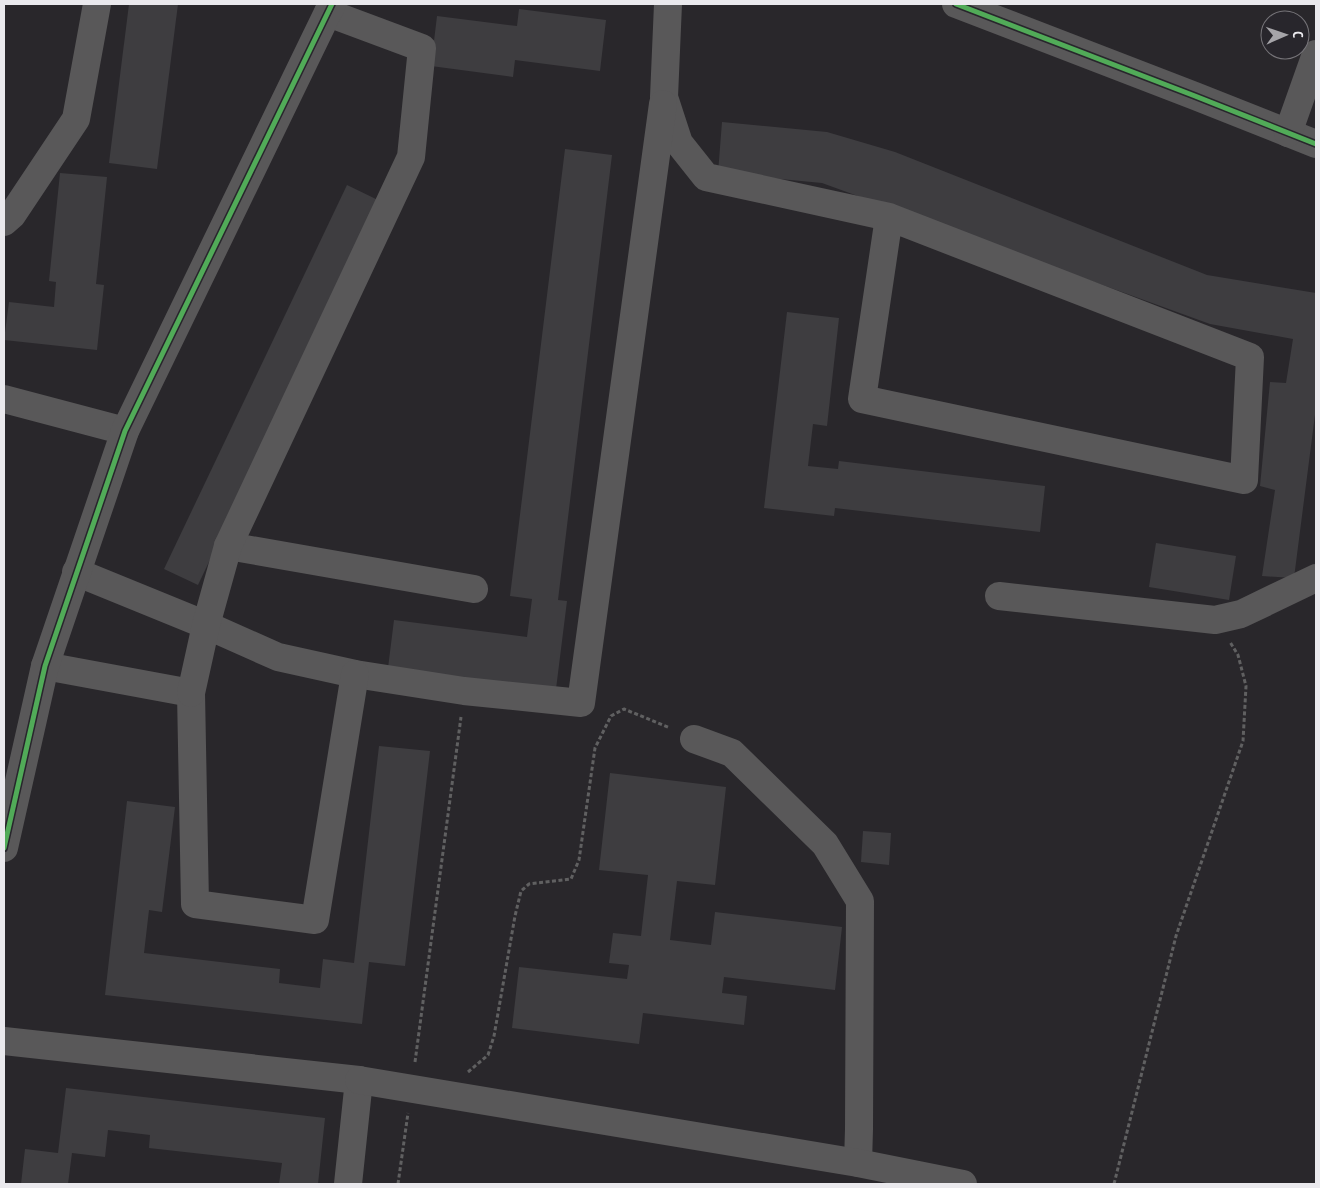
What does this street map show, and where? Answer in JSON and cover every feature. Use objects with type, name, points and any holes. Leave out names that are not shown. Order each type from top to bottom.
[{"type":"street","points":[[4,222],[12,215],[76,119],[93,4]]},
{"type":"street","points":[[76,572],[206,625],[278,657],[355,674],[464,691],[581,703],[664,97],[668,4]]},
{"type":"street","points":[[956,4],[1316,144]]},
{"type":"street","points":[[4,848],[45,666],[126,431],[330,8],[422,48],[411,157],[228,546],[206,625],[191,693],[195,904],[315,920],[355,674]]},
{"type":"street","points":[[1288,133],[1316,54]]},
{"type":"street","points":[[664,97],[679,143],[706,177],[889,217],[1250,357],[1244,480],[862,399],[889,217]]},
{"type":"street","points":[[4,399],[126,431]]},
{"type":"street","points":[[228,546],[474,589]]},
{"type":"street","points":[[999,596],[1215,620],[1241,614],[1316,578]]},
{"type":"street","points":[[45,666],[191,693]]},
{"type":"street","points":[[694,738],[732,753],[825,844],[860,901],[860,1129],[858,1163]]},
{"type":"street","points":[[4,1041],[359,1080],[858,1163],[963,1184]]},
{"type":"street","points":[[348,1184],[359,1080]]},
{"type":"path","points":[[1114,1184],[1176,936],[1243,742],[1246,686],[1238,655],[1215,620]]},
{"type":"path","points":[[398,1184],[419,1091],[464,691]]},
{"type":"path","points":[[419,1091],[469,1072],[488,1055],[494,1036],[521,891],[529,884],[571,879],[579,860],[595,748],[611,716],[624,708],[694,738]]},
{"type":"building","points":[[129,4],[178,4],[157,169],[109,163]]},
{"type":"building","points":[[519,9],[606,20],[600,71],[515,60],[513,77],[431,66],[437,16],[517,26]]},
{"type":"building","points":[[722,122],[827,132],[895,152],[1207,275],[1316,293],[1316,407],[1294,578],[1262,576],[1275,490],[1260,486],[1270,382],[1286,383],[1293,339],[1210,324],[822,183],[718,173]]},
{"type":"building","points":[[565,149],[612,155],[558,600],[567,601],[556,689],[388,668],[394,620],[527,637],[532,599],[510,596]]},
{"type":"building","points":[[60,173],[107,177],[96,284],[104,285],[97,350],[4,340],[9,302],[54,307],[56,282],[49,281]]},
{"type":"building","points":[[347,185],[380,201],[198,585],[164,569]]},
{"type":"building","points":[[787,312],[839,318],[827,426],[813,424],[808,466],[838,469],[839,461],[1045,486],[1040,532],[835,508],[834,516],[764,508]]},
{"type":"building","points":[[1156,543],[1236,556],[1229,600],[1149,587]]},
{"type":"building","points":[[379,746],[430,751],[405,966],[369,962],[362,1024],[105,995],[127,801],[175,807],[162,912],[149,910],[144,953],[280,969],[279,983],[320,988],[323,959],[354,963]]},
{"type":"building","points":[[610,773],[726,787],[715,885],[677,881],[670,940],[711,945],[715,912],[842,927],[835,990],[724,977],[722,993],[747,996],[744,1025],[643,1013],[639,1044],[512,1028],[519,967],[627,979],[629,965],[609,963],[613,933],[641,936],[648,875],[599,870]]},
{"type":"building","points":[[863,831],[891,833],[889,865],[861,862]]},
{"type":"building","points":[[66,1088],[325,1118],[318,1184],[279,1184],[282,1163],[149,1148],[150,1135],[108,1130],[105,1157],[72,1153],[68,1184],[21,1184],[25,1149],[58,1153]]},
{"type":"cycle path","points":[[4,848],[45,666],[125,431],[332,4]]},
{"type":"cycle path","points":[[956,4],[1316,144]]}]
